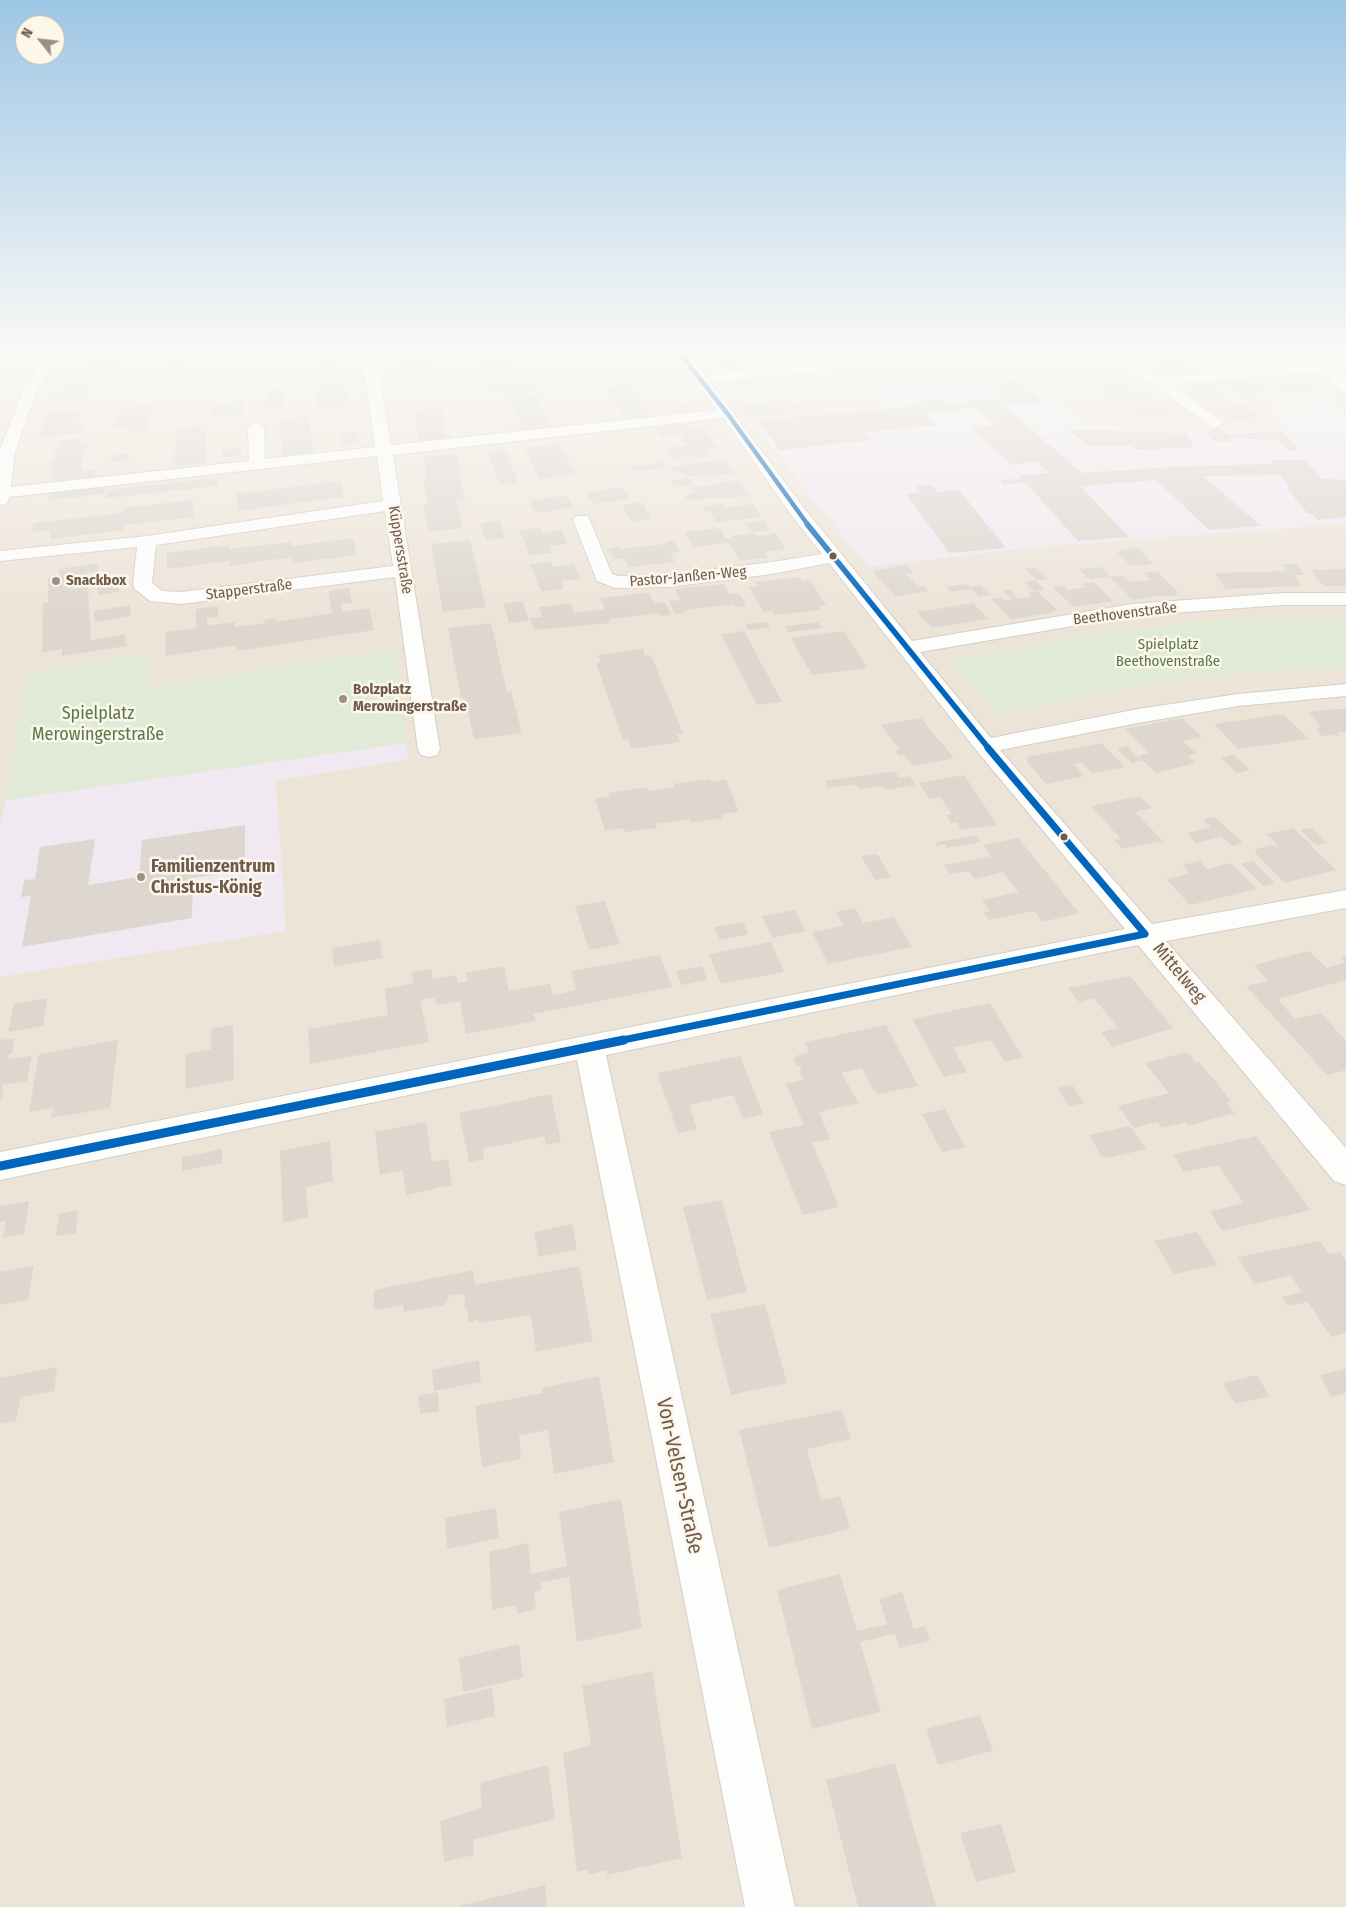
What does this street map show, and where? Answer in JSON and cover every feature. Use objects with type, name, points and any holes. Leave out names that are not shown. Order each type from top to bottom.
[{"type":"street","points":[[11,440],[7,452],[1,497],[257,464],[483,440]]},
{"type":"street","points":[[256,440],[257,464]]},
{"type":"street","name":"Küppersstraße","points":[[381,440],[403,570],[429,750]]},
{"type":"street","name":"Mittelweg","points":[[746,440],[833,557],[985,746],[1346,1171]]},
{"type":"street","points":[[0,556],[147,541],[392,505]]},
{"type":"street","name":"Pastor-Janßen-Weg","points":[[582,520],[604,577],[615,582],[669,581],[772,568],[833,557]]},
{"type":"street","name":"Stapperstraße","points":[[147,541],[142,585],[157,597],[181,598],[403,570]]},
{"type":"street","name":"Beethovenstraße","points":[[906,648],[1132,610],[1283,599],[1346,599]]},
{"type":"street","points":[[985,746],[1138,716],[1238,700],[1346,690]]},
{"type":"street","points":[[0,1166],[589,1045],[1145,934],[1173,931],[1346,898]]},
{"type":"street","name":"Von-Velsen-Straße","points":[[589,1045],[770,1907]]},
{"type":"shaded area","points":[[0,440],[1346,440],[1346,1907],[0,1907]]},
{"type":"shaded area","points":[[765,440],[1346,440],[1346,524],[1036,547],[868,567]]},
{"type":"shaded area","name":"Familienzentrum Christus-König","points":[[406,743],[409,759],[276,781],[286,931],[0,977],[0,824],[6,800]]},
{"type":"green space","name":"Spielplatz Beethovenstraße","points":[[1346,618],[1346,670],[1271,670],[1156,683],[998,714],[949,661],[1100,633],[1226,619]]},
{"type":"green space","name":"Spielplatz Merowingerstraße","points":[[395,649],[406,743],[6,800],[26,674],[147,652],[148,687]]},
{"type":"building","points":[[61,440],[81,440],[80,443],[88,443],[87,448],[84,448],[81,471],[96,470],[95,476],[52,481],[52,476],[49,476],[50,472],[53,472],[52,461],[55,461],[56,454],[53,455],[54,451],[60,446]]},
{"type":"building","points":[[206,440],[206,463],[175,467],[175,462],[172,462],[172,459],[175,458],[176,451],[173,451],[173,447],[176,447],[176,441],[173,441]]},
{"type":"building","points":[[312,440],[314,452],[284,456],[280,448],[283,448],[282,441],[280,441]]},
{"type":"building","points":[[341,440],[357,440],[358,443],[342,445]]},
{"type":"building","points":[[420,440],[440,440],[421,442]]},
{"type":"building","points":[[684,440],[712,440],[717,448],[704,449],[709,456],[674,458],[667,447],[688,446]]},
{"type":"building","points":[[772,440],[872,440],[780,450]]},
{"type":"building","points":[[984,440],[1044,440],[1082,473],[1187,466],[1275,464],[1271,460],[1305,460],[1321,478],[1346,481],[1346,517],[1318,520],[1313,514],[1307,513],[1286,487],[1290,487],[1280,475],[1203,476],[1261,526],[1209,530],[1156,480],[1080,486],[1129,537],[1078,541],[1026,483],[1003,484],[1000,480],[1022,479],[1019,475],[1049,473],[1036,462],[1011,465]]},
{"type":"building","points":[[1081,440],[1190,440],[1194,448],[1159,447],[1161,450],[1134,449],[1132,446],[1087,445]]},
{"type":"building","points":[[1229,440],[1231,442],[1213,441]]},
{"type":"building","points":[[1279,440],[1290,440],[1299,451],[1288,451]]},
{"type":"building","points":[[560,444],[575,474],[539,479],[525,448]]},
{"type":"building","points":[[241,448],[241,455],[221,458],[222,450]]},
{"type":"building","points":[[505,450],[518,482],[500,485],[487,452]]},
{"type":"building","points":[[130,453],[129,461],[111,462],[112,455]]},
{"type":"building","points":[[457,454],[463,476],[459,476],[465,499],[456,500],[463,528],[429,532],[423,504],[428,503],[423,480],[427,479],[423,457]]},
{"type":"building","points":[[725,459],[735,474],[685,476],[681,471],[674,472],[671,467]]},
{"type":"building","points":[[655,460],[661,460],[668,467],[634,471],[631,466],[657,464]]},
{"type":"building","points":[[217,478],[217,486],[106,498],[107,490]]},
{"type":"building","points":[[690,479],[694,485],[679,487],[677,484],[672,484],[669,480]]},
{"type":"building","points":[[739,480],[749,496],[687,500],[684,495],[695,493],[692,488]]},
{"type":"building","points":[[340,481],[344,497],[238,511],[236,494]]},
{"type":"building","points":[[932,485],[937,492],[959,490],[1006,548],[949,553],[906,494],[921,493],[916,486]]},
{"type":"building","points":[[105,486],[104,494],[49,500],[50,492]]},
{"type":"building","points":[[621,487],[630,499],[593,504],[585,493]]},
{"type":"building","points":[[566,495],[574,507],[536,513],[529,501]]},
{"type":"building","points":[[193,500],[194,517],[124,525],[124,530],[50,539],[51,530],[32,532],[33,523],[123,513],[123,508]]},
{"type":"building","points":[[642,502],[651,519],[632,522],[622,505]]},
{"type":"building","points":[[722,504],[725,508],[753,504],[761,517],[716,522],[709,511],[705,511],[702,507]]},
{"type":"building","points":[[500,521],[505,538],[486,540],[480,523]]},
{"type":"building","points":[[764,521],[770,530],[753,532],[746,523]]},
{"type":"building","points":[[540,528],[542,533],[562,530],[567,544],[549,546],[551,553],[530,555],[519,530]]},
{"type":"building","points":[[720,528],[726,539],[732,538],[731,536],[754,533],[756,536],[775,533],[786,549],[764,552],[768,558],[739,560],[729,543],[693,547],[685,532]]},
{"type":"building","points":[[353,538],[357,555],[293,563],[292,557],[229,566],[229,561],[167,569],[167,553],[229,545],[229,549],[291,542],[291,546]]},
{"type":"building","points":[[470,540],[486,607],[443,612],[431,544]]},
{"type":"building","points":[[675,541],[680,552],[670,553],[675,562],[628,567],[624,558],[613,559],[608,548],[619,547],[620,549],[666,544],[665,542]]},
{"type":"building","points":[[1138,547],[1153,564],[1131,566],[1117,552]]},
{"type":"building","points":[[551,562],[553,567],[574,564],[580,579],[561,581],[563,589],[541,591],[530,564]]},
{"type":"building","points":[[98,563],[98,572],[87,573],[91,640],[125,634],[126,646],[62,656],[62,649],[42,653],[43,603],[48,602],[48,579],[60,577],[59,569]]},
{"type":"building","points":[[1282,564],[1296,564],[1304,575],[1294,575],[1302,586],[1226,589],[1214,573],[1288,571]]},
{"type":"building","points":[[907,565],[914,573],[906,574],[918,587],[924,586],[928,591],[896,597],[872,571]]},
{"type":"building","points":[[1036,567],[1048,579],[1037,580],[1025,569]]},
{"type":"building","points":[[1101,567],[1110,577],[1089,579],[1080,569]]},
{"type":"building","points":[[1346,569],[1346,586],[1324,586],[1313,574],[1315,574],[1312,570]]},
{"type":"building","points":[[1157,572],[1179,593],[1176,594],[1177,596],[1154,596],[1135,600],[1110,577],[1123,576],[1130,582],[1150,580],[1144,573]]},
{"type":"building","points":[[118,576],[119,592],[98,595],[97,579]]},
{"type":"building","points":[[800,577],[802,581],[810,580],[826,605],[818,606],[821,610],[774,615],[772,611],[764,612],[749,587],[758,586],[755,582]]},
{"type":"building","points":[[1034,580],[1045,590],[1037,591],[1057,610],[1054,611],[1056,612],[1014,619],[1010,618],[991,599],[1001,597],[1005,601],[1012,599],[1003,591],[1010,590],[1018,599],[1031,596],[1028,593],[1035,592],[1024,582]]},
{"type":"building","points":[[1093,582],[1114,601],[1074,607],[1053,588],[1064,586],[1068,590],[1085,587],[1081,584]]},
{"type":"building","points":[[723,584],[729,594],[739,593],[746,606],[735,607],[734,604],[684,610],[686,613],[675,614],[669,601],[680,600],[675,589]]},
{"type":"building","points":[[966,584],[969,587],[980,585],[991,595],[979,597],[972,589],[952,592],[946,587]]},
{"type":"building","points":[[349,588],[352,603],[341,604],[342,612],[369,608],[374,630],[237,651],[236,645],[166,656],[165,632],[196,628],[196,609],[218,606],[218,617],[207,618],[207,626],[234,622],[235,627],[265,623],[264,620],[275,618],[276,622],[332,613],[328,591]]},
{"type":"building","points":[[649,592],[654,603],[665,602],[671,615],[660,616],[659,613],[609,619],[610,623],[534,630],[530,618],[542,617],[539,607],[571,603],[574,613],[605,609],[600,598]]},
{"type":"building","points":[[523,601],[529,621],[509,623],[503,603]]},
{"type":"building","points":[[973,603],[989,619],[932,628],[917,612]]},
{"type":"building","points":[[130,605],[131,616],[95,622],[94,611]]},
{"type":"building","points":[[767,622],[770,627],[748,630],[745,624]]},
{"type":"building","points":[[818,622],[822,628],[788,632],[785,626]]},
{"type":"building","points":[[491,623],[507,692],[511,691],[522,733],[474,739],[465,698],[461,699],[448,628]]},
{"type":"building","points":[[744,631],[782,702],[757,705],[721,634]]},
{"type":"building","points":[[844,631],[867,668],[812,675],[791,638]]},
{"type":"building","points":[[643,649],[645,656],[651,655],[683,734],[677,734],[680,742],[632,749],[628,739],[623,740],[596,663],[601,662],[598,655]]},
{"type":"building","points":[[1346,709],[1346,732],[1337,732],[1340,735],[1322,736],[1316,728],[1321,727],[1308,712]]},
{"type":"building","points":[[1283,714],[1309,739],[1238,749],[1214,724]]},
{"type":"building","points":[[921,718],[954,758],[913,766],[904,755],[899,756],[895,751],[900,750],[881,725]]},
{"type":"building","points":[[1182,718],[1202,737],[1183,741],[1197,754],[1188,756],[1195,763],[1156,773],[1138,756],[1150,753],[1125,729]]},
{"type":"building","points":[[1101,743],[1125,767],[1092,773],[1082,763],[1074,764],[1084,776],[1046,784],[1027,762],[1028,757]]},
{"type":"building","points":[[1127,746],[1141,760],[1132,763],[1117,749]]},
{"type":"building","points":[[1234,755],[1250,770],[1237,773],[1221,758]]},
{"type":"building","points":[[895,771],[899,778],[910,776],[915,785],[885,790],[882,786],[859,789],[856,784],[828,788],[825,781]]},
{"type":"building","points":[[964,775],[997,825],[961,830],[957,822],[951,823],[946,815],[952,814],[940,797],[930,799],[919,783]]},
{"type":"building","points":[[710,779],[712,782],[726,780],[739,812],[721,814],[723,818],[691,823],[690,819],[656,824],[657,828],[624,832],[623,828],[605,831],[595,798],[610,797],[608,793],[647,787],[648,791],[674,787],[673,784]]},
{"type":"building","points":[[1140,796],[1152,808],[1135,812],[1163,841],[1122,849],[1114,840],[1121,839],[1091,806]]},
{"type":"building","points":[[1215,817],[1243,843],[1232,846],[1213,829],[1221,837],[1196,843],[1187,833],[1211,827],[1203,820]]},
{"type":"building","points":[[245,825],[245,861],[229,864],[229,873],[193,878],[192,918],[22,947],[31,896],[21,897],[24,880],[35,879],[40,847],[95,839],[88,885],[139,877],[142,840]]},
{"type":"building","points":[[1293,828],[1336,870],[1285,883],[1255,853],[1256,849],[1272,845],[1280,847],[1266,834]]},
{"type":"building","points":[[1311,828],[1327,843],[1316,845],[1300,830]]},
{"type":"building","points":[[976,835],[981,842],[947,848],[945,844],[937,846],[935,843]]},
{"type":"building","points":[[1018,838],[1079,913],[1042,922],[1034,911],[989,920],[983,912],[990,911],[982,900],[1019,892],[1003,872],[975,879],[969,871],[950,874],[944,865],[991,856],[983,845]]},
{"type":"building","points":[[877,854],[891,877],[875,880],[861,856]]},
{"type":"building","points":[[1200,861],[1207,869],[1231,863],[1257,889],[1190,905],[1166,879],[1190,873],[1182,865]]},
{"type":"building","points":[[1253,861],[1275,883],[1263,886],[1241,864]]},
{"type":"building","points":[[605,901],[620,944],[589,950],[575,906]]},
{"type":"building","points":[[855,908],[863,923],[894,917],[912,947],[828,964],[812,932],[843,926],[836,912]]},
{"type":"building","points":[[795,910],[805,931],[772,938],[762,916]]},
{"type":"building","points":[[743,922],[749,934],[720,940],[714,927]]},
{"type":"building","points":[[380,940],[382,958],[334,967],[332,948]]},
{"type":"building","points":[[771,942],[784,972],[721,984],[709,954]]},
{"type":"building","points":[[1309,951],[1327,968],[1345,962],[1341,958],[1346,957],[1346,980],[1278,999],[1295,1019],[1321,1013],[1346,1041],[1346,1070],[1327,1075],[1246,986],[1268,981],[1254,965]]},
{"type":"building","points":[[660,955],[672,987],[533,1014],[536,1021],[466,1034],[460,1001],[436,1005],[435,997],[420,1000],[429,1042],[310,1064],[308,1029],[388,1015],[385,989],[414,983],[411,972],[431,969],[433,979],[456,975],[458,983],[468,981],[466,973],[504,966],[509,991],[550,984],[553,995],[576,990],[571,971]]},
{"type":"building","points":[[702,966],[707,980],[681,984],[676,971]]},
{"type":"building","points":[[1130,976],[1173,1028],[1112,1047],[1101,1032],[1118,1028],[1094,998],[1079,1002],[1068,988]]},
{"type":"building","points":[[47,998],[43,1026],[8,1032],[14,1004]]},
{"type":"building","points":[[990,1003],[1023,1058],[1005,1062],[991,1040],[953,1048],[967,1072],[944,1077],[912,1019]]},
{"type":"building","points":[[233,1025],[234,1080],[185,1089],[186,1054],[211,1049],[211,1029]]},
{"type":"building","points":[[886,1025],[918,1086],[878,1094],[873,1090],[862,1068],[841,1073],[859,1103],[819,1112],[830,1139],[812,1143],[839,1207],[803,1215],[769,1132],[804,1125],[786,1084],[803,1080],[799,1071],[802,1067],[796,1065],[794,1060],[798,1055],[809,1053],[805,1042]]},
{"type":"building","points":[[15,1038],[12,1054],[9,1054],[8,1059],[32,1056],[27,1081],[3,1085],[1,1091],[4,1091],[0,1103],[0,1040]]},
{"type":"building","points":[[118,1040],[110,1108],[51,1118],[53,1108],[29,1112],[39,1054]]},
{"type":"building","points":[[1187,1052],[1196,1063],[1199,1062],[1231,1101],[1226,1103],[1235,1113],[1188,1126],[1186,1122],[1162,1128],[1157,1122],[1134,1128],[1118,1106],[1169,1093],[1145,1063]]},
{"type":"building","points":[[740,1056],[763,1114],[743,1119],[734,1095],[689,1105],[697,1129],[678,1133],[657,1073]]},
{"type":"building","points":[[1072,1085],[1084,1103],[1069,1106],[1057,1088]]},
{"type":"building","points":[[551,1094],[561,1142],[546,1145],[544,1136],[483,1149],[484,1159],[469,1162],[459,1113]]},
{"type":"building","points":[[945,1109],[965,1147],[942,1152],[922,1114]]},
{"type":"building","points":[[426,1122],[432,1162],[448,1159],[452,1185],[406,1195],[403,1170],[380,1175],[375,1132]]},
{"type":"building","points":[[1130,1126],[1146,1149],[1109,1158],[1101,1155],[1089,1135]]},
{"type":"building","points":[[1256,1136],[1311,1210],[1222,1231],[1210,1211],[1244,1203],[1218,1165],[1184,1172],[1173,1154]]},
{"type":"building","points":[[330,1141],[333,1181],[306,1187],[308,1217],[283,1223],[280,1151]]},
{"type":"building","points":[[222,1149],[222,1163],[182,1171],[182,1157]]},
{"type":"building","points":[[722,1200],[747,1292],[707,1300],[683,1207]]},
{"type":"building","points":[[29,1201],[24,1234],[3,1238],[6,1221],[0,1222],[0,1206]]},
{"type":"building","points":[[78,1210],[76,1233],[56,1236],[59,1214]]},
{"type":"building","points":[[572,1224],[577,1250],[539,1257],[534,1232]]},
{"type":"building","points":[[1197,1232],[1218,1265],[1174,1274],[1154,1241]]},
{"type":"building","points":[[1320,1241],[1329,1254],[1340,1252],[1346,1261],[1346,1333],[1331,1337],[1308,1302],[1288,1306],[1281,1297],[1302,1292],[1291,1276],[1254,1284],[1238,1257]]},
{"type":"building","points":[[34,1266],[28,1300],[0,1305],[0,1272]]},
{"type":"building","points":[[579,1266],[593,1341],[536,1352],[531,1315],[479,1323],[478,1320],[469,1322],[465,1307],[465,1294],[450,1295],[444,1305],[404,1312],[403,1305],[374,1310],[374,1290],[473,1270],[475,1285]]},
{"type":"building","points":[[765,1304],[787,1383],[731,1395],[710,1314]]},
{"type":"building","points":[[479,1360],[481,1382],[434,1391],[432,1370]]},
{"type":"building","points":[[57,1367],[54,1391],[21,1397],[16,1421],[0,1424],[0,1378]]},
{"type":"building","points":[[1346,1369],[1346,1393],[1331,1397],[1320,1375]]},
{"type":"building","points":[[1257,1375],[1269,1396],[1235,1404],[1223,1383]]},
{"type":"building","points":[[599,1376],[614,1462],[554,1474],[548,1430],[519,1436],[521,1459],[482,1467],[475,1406],[543,1393],[542,1388]]},
{"type":"building","points":[[438,1392],[439,1411],[420,1414],[418,1396]]},
{"type":"building","points":[[842,1410],[851,1439],[807,1449],[821,1500],[840,1496],[850,1529],[769,1548],[739,1430]]},
{"type":"building","points":[[621,1499],[642,1628],[577,1642],[569,1577],[541,1582],[541,1590],[534,1592],[536,1609],[517,1614],[516,1605],[492,1610],[489,1552],[528,1543],[531,1574],[567,1566],[559,1512]]},
{"type":"building","points":[[496,1508],[499,1538],[447,1549],[445,1518]]},
{"type":"building","points":[[840,1574],[857,1631],[887,1624],[879,1599],[902,1592],[914,1629],[925,1626],[930,1641],[899,1648],[895,1634],[860,1642],[881,1712],[812,1729],[777,1590]]},
{"type":"building","points":[[519,1644],[523,1678],[463,1692],[459,1658]]},
{"type":"building","points":[[652,1671],[682,1858],[607,1875],[607,1870],[588,1875],[587,1869],[577,1872],[563,1753],[591,1745],[582,1686]]},
{"type":"building","points":[[492,1688],[495,1716],[447,1727],[444,1699]]},
{"type":"building","points":[[980,1715],[993,1751],[938,1765],[926,1729]]},
{"type":"building","points":[[895,1763],[936,1907],[858,1907],[826,1780]]},
{"type":"building","points":[[548,1765],[555,1819],[473,1840],[474,1855],[444,1862],[440,1821],[482,1808],[480,1783]]},
{"type":"building","points":[[1001,1824],[1016,1872],[976,1882],[960,1833]]},
{"type":"building","points":[[545,1885],[547,1907],[459,1907],[459,1906]]},
{"type":"transit line","points":[[746,440],[798,512],[941,692],[1145,934]]},
{"type":"transit line","points":[[0,1166],[1145,934]]},
{"type":"place","name":"Snackbox","points":[[56,581]]},
{"type":"place","name":"Bolzplatz Merowingerstraße","points":[[343,699]]},
{"type":"place","name":"Familienzentrum Christus-König","points":[[141,877]]}]
